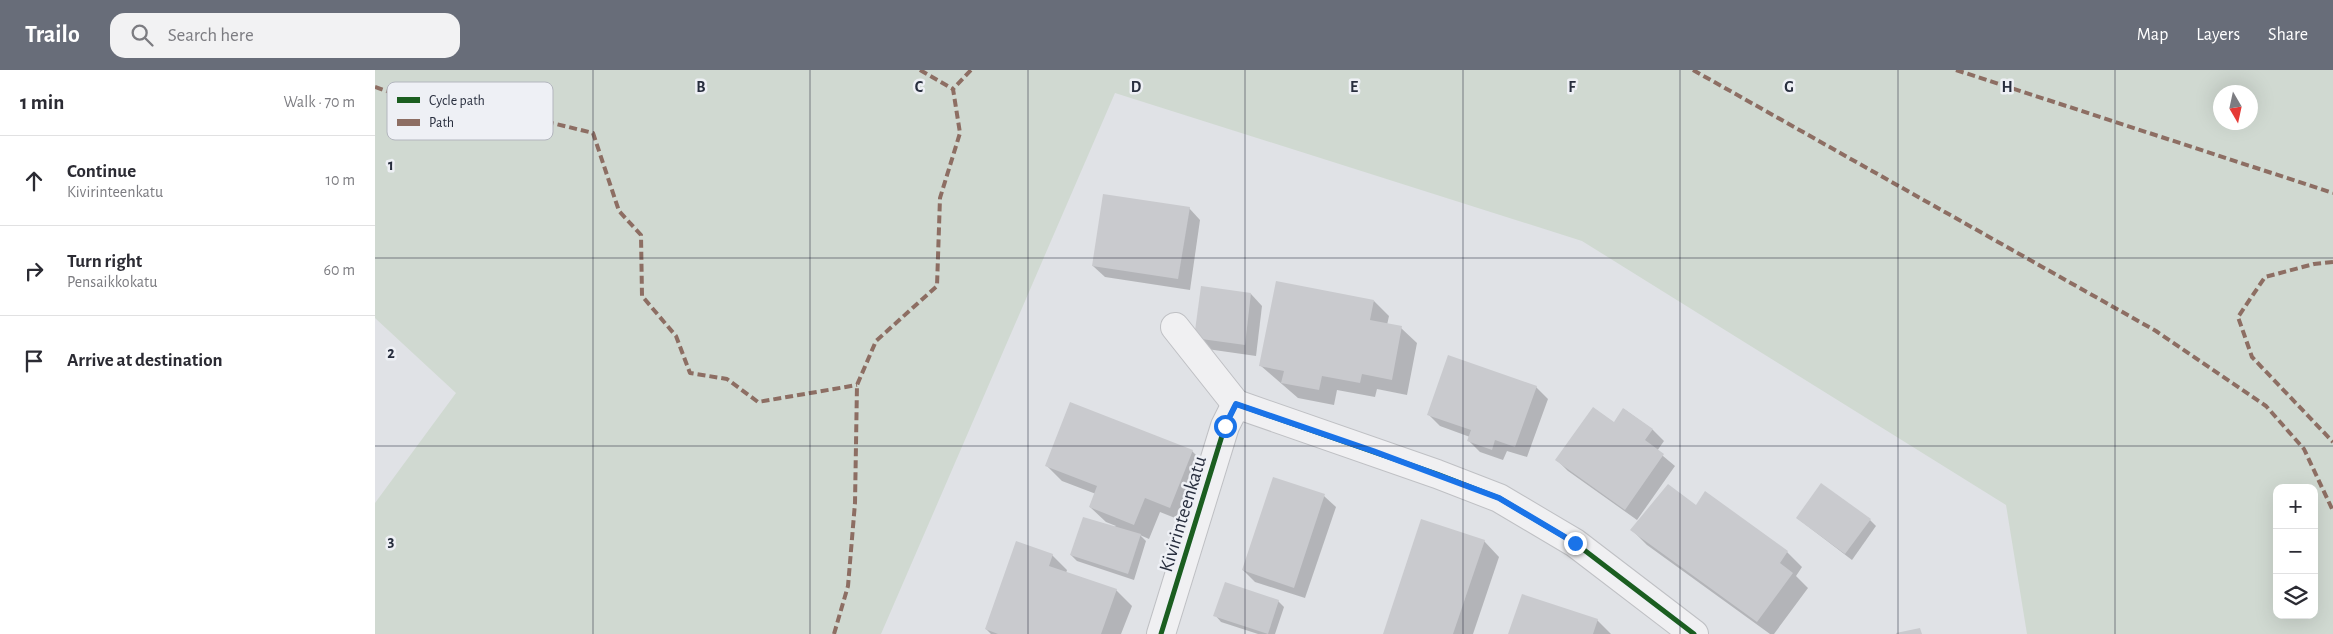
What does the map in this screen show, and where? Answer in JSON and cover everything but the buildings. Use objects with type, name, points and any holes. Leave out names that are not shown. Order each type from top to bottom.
[{"type":"street","points":[[1175,327],[1236,404],[1382,454],[1499,498],[1575,543],[1694,634]]},
{"type":"street","name":"Kivirinteenkatu","points":[[1161,634],[1225,426],[1236,404]]},
{"type":"shaded area","points":[[375,70],[2333,70],[2333,634],[2027,634],[2006,505],[1582,241],[1115,93],[881,634],[375,634],[375,503],[456,393],[375,318]]},
{"type":"marked path","points":[[920,70],[953,89]]},
{"type":"marked path","points":[[834,634],[848,586],[855,503],[857,385],[876,341],[937,286],[940,198],[960,133],[953,89],[971,70]]},
{"type":"marked path","points":[[1693,70],[2156,331],[2266,406],[2304,449],[2333,511]]},
{"type":"marked path","points":[[1956,70],[2333,193]]},
{"type":"marked path","points":[[375,87],[387,91]]},
{"type":"marked path","points":[[553,123],[593,133],[619,211],[641,235],[642,296],[676,336],[690,373],[727,379],[758,402],[857,385]]},
{"type":"marked path","points":[[2333,262],[2314,264],[2265,277],[2238,317],[2252,357],[2333,442]]},
{"type":"cycle path","points":[[1161,634],[1225,426],[1236,404],[1437,474],[1499,498],[1575,543],[1694,634]]},
{"type":"route","points":[[1225,426],[1236,404],[1373,451],[1499,498],[1575,543]]}]
